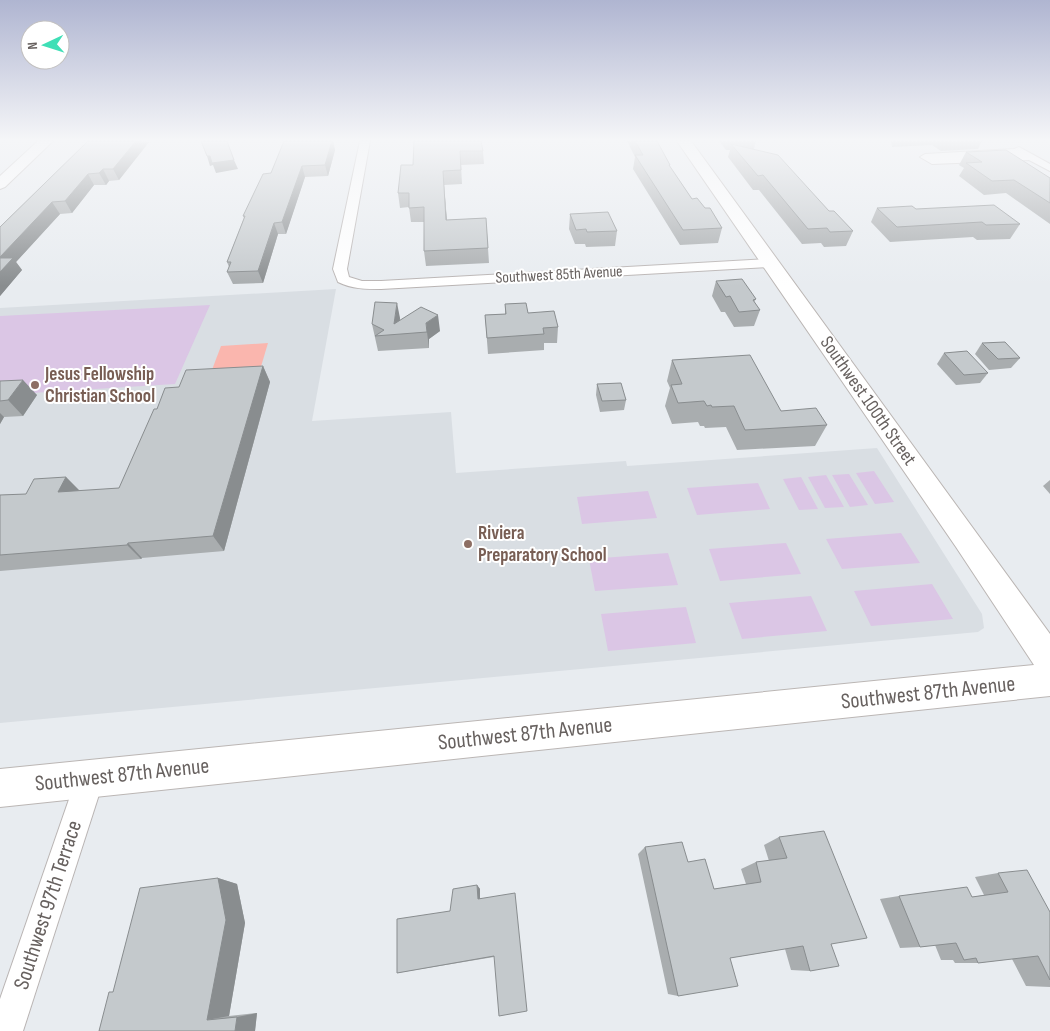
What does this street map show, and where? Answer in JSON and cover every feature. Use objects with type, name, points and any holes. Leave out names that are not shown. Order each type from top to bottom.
[{"type":"street","name":"Southwest 85th Avenue","points":[[356,189],[340,269],[343,279],[363,285],[770,263]]},
{"type":"street","name":"Southwest 100th Street","points":[[718,189],[966,539],[1050,661]]},
{"type":"street","name":"Southwest 87th Avenue","points":[[0,788],[1050,680]]},
{"type":"street","name":"Southwest 97th Terrace","points":[[6,1031],[90,778]]},
{"type":"shaded area","name":"Riviera Preparatory School","points":[[336,289],[312,421],[451,412],[456,473],[626,461],[627,466],[877,448],[982,614],[984,628],[978,632],[0,723],[0,308]]},
{"type":"shaded area","points":[[210,305],[175,384],[0,395],[0,316]]},
{"type":"shaded area","points":[[268,343],[257,380],[207,383],[221,346]]},
{"type":"shaded area","points":[[874,471],[894,502],[875,504],[856,473]]},
{"type":"shaded area","points":[[849,474],[868,505],[850,507],[832,475]]},
{"type":"shaded area","points":[[826,475],[844,507],[825,508],[808,477]]},
{"type":"shaded area","points":[[801,477],[818,509],[799,510],[783,479]]},
{"type":"shaded area","points":[[758,483],[770,509],[697,515],[687,488]]},
{"type":"shaded area","points":[[648,491],[657,518],[582,524],[577,497]]},
{"type":"shaded area","points":[[901,533],[920,563],[842,569],[826,539]]},
{"type":"shaded area","points":[[786,543],[801,574],[720,581],[709,549]]},
{"type":"shaded area","points":[[668,553],[678,585],[595,591],[589,559]]},
{"type":"shaded area","points":[[932,584],[953,619],[871,626],[854,591]]},
{"type":"shaded area","points":[[811,596],[827,631],[742,639],[729,603]]},
{"type":"shaded area","points":[[686,607],[696,643],[608,651],[601,614]]},
{"type":"building","points":[[39,189],[75,189],[65,201],[52,202],[0,257],[0,227]]},
{"type":"building","points":[[256,189],[294,189],[282,222],[274,223],[258,271],[227,272],[231,262],[227,262],[245,216],[243,216]]},
{"type":"building","points":[[398,189],[444,189],[446,220],[486,218],[488,248],[424,251],[424,207],[409,208],[409,193],[398,193]]},
{"type":"building","points":[[657,189],[685,189],[692,199],[697,198],[705,208],[710,208],[722,228],[683,230]]},
{"type":"building","points":[[775,189],[809,189],[829,211],[834,211],[853,231],[830,232],[827,228],[808,229]]},
{"type":"building","points":[[1028,189],[1050,189],[1050,203]]},
{"type":"building","points":[[994,205],[1020,224],[986,225],[982,222],[897,227],[877,208],[912,206],[916,209]]},
{"type":"building","points":[[608,212],[617,231],[587,232],[586,229],[576,230],[570,214]]},
{"type":"building","points":[[0,258],[13,258],[0,272]]},
{"type":"building","points":[[742,279],[756,299],[753,300],[760,310],[739,312],[730,296],[726,297],[716,281]]},
{"type":"building","points":[[375,302],[397,303],[394,324],[421,307],[438,315],[426,323],[427,332],[375,336],[384,330],[372,324]]},
{"type":"building","points":[[526,303],[528,313],[554,311],[558,327],[543,328],[544,334],[487,338],[485,315],[506,314],[505,304]]},
{"type":"building","points":[[1005,342],[1020,358],[998,359],[982,343]]},
{"type":"building","points":[[967,351],[988,373],[964,375],[944,353]]},
{"type":"building","points":[[750,355],[781,411],[816,408],[827,425],[745,430],[734,406],[712,407],[711,405],[707,406],[704,401],[678,403],[671,385],[682,384],[672,360]]},
{"type":"building","points":[[263,366],[213,536],[0,555],[0,495],[26,494],[34,479],[66,477],[58,492],[119,488],[154,409],[157,409],[165,388],[179,387],[186,370]]},
{"type":"building","points":[[23,380],[8,400],[0,401],[0,381]]},
{"type":"building","points":[[621,383],[626,400],[602,401],[597,384]]},
{"type":"building","points":[[824,831],[867,938],[831,944],[839,966],[810,971],[803,946],[730,958],[738,986],[678,996],[645,847],[682,842],[688,862],[705,859],[714,889],[761,882],[756,862],[787,858],[779,837]]},
{"type":"building","points":[[1027,870],[1050,912],[1050,980],[1038,956],[978,963],[976,958],[964,960],[956,943],[920,947],[899,896],[967,887],[972,897],[1008,892],[998,873]]},
{"type":"building","points":[[218,878],[226,920],[207,1020],[237,1017],[235,1031],[99,1031],[109,992],[113,992],[140,888]]},
{"type":"building","points":[[477,885],[478,899],[515,893],[527,1011],[499,1016],[494,956],[397,973],[397,919],[450,911],[453,889]]},
{"type":"place","name":"Jesus Fellowship Christian School","points":[[35,385]]},
{"type":"place","name":"Riviera Preparatory School","points":[[468,544]]}]
